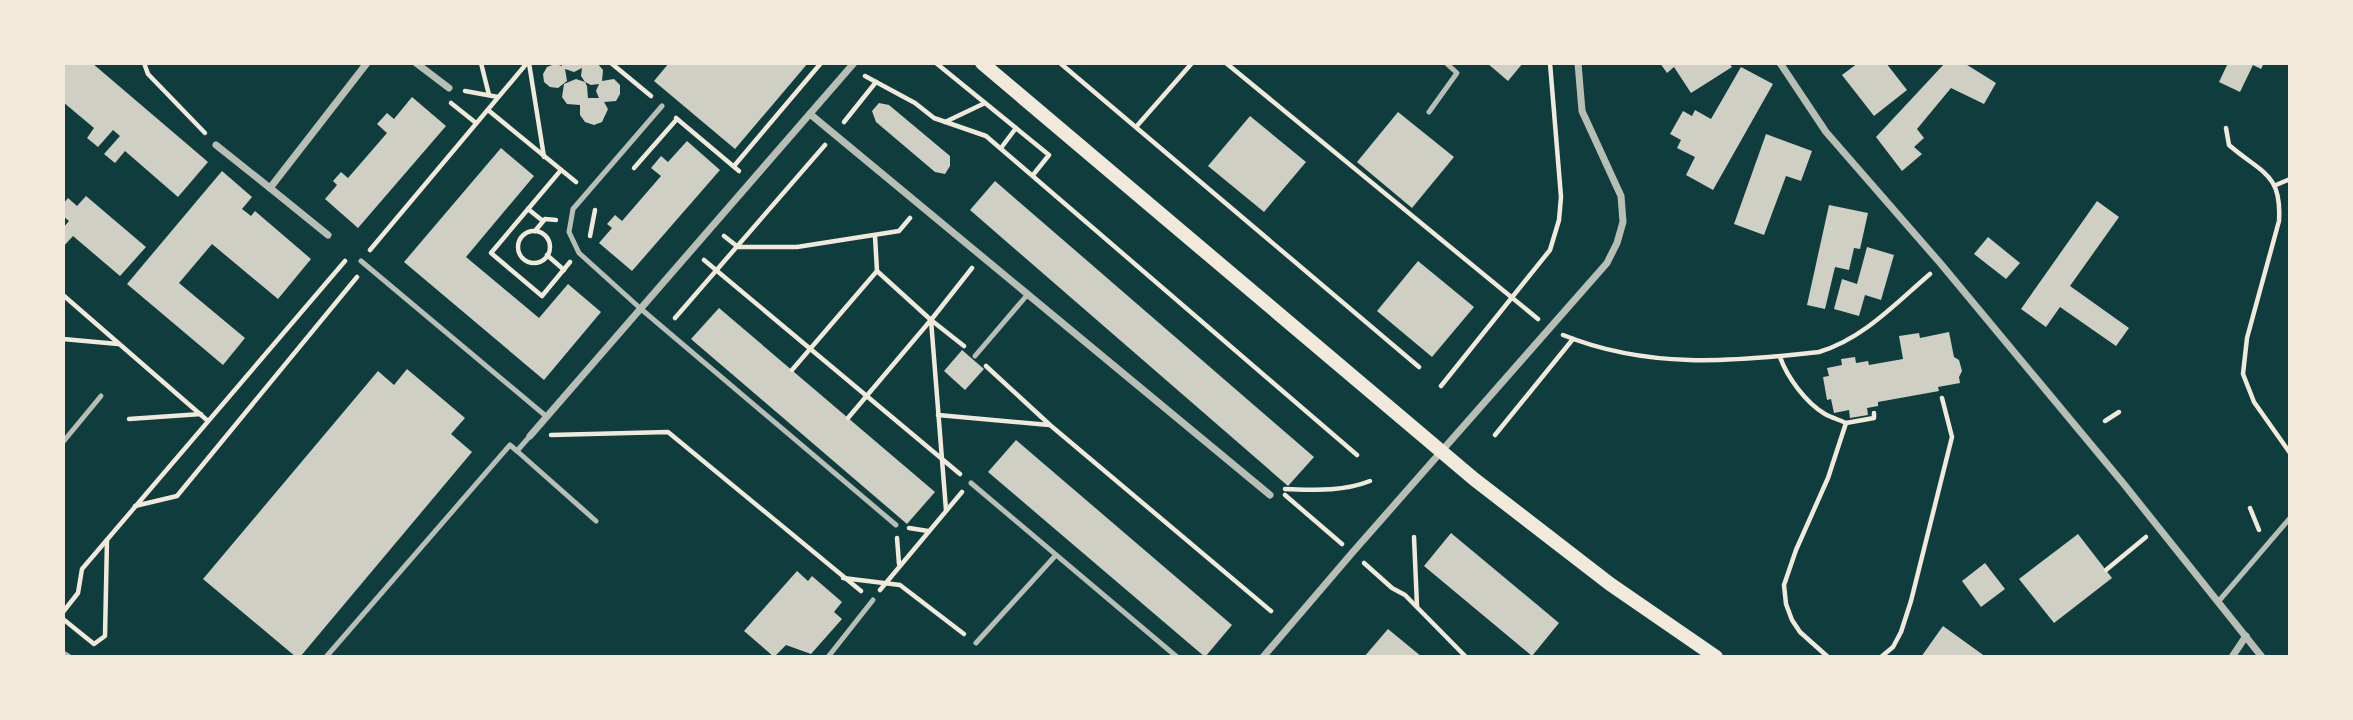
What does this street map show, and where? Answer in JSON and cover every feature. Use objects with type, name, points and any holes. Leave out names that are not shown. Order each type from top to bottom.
[{"type":"main road","points":[[982,63],[1474,479],[1610,584],[1716,657]]},
{"type":"street","points":[[270,188],[367,63]]},
{"type":"street","points":[[416,63],[449,88]]},
{"type":"street","points":[[530,436],[854,63]]},
{"type":"street","points":[[1264,657],[1607,263],[1623,222],[1621,196],[1582,111],[1578,63]]},
{"type":"street","points":[[1780,63],[1826,132],[1941,264],[2159,527],[2262,657]]},
{"type":"street","points":[[810,114],[1270,495]]},
{"type":"street","points":[[216,145],[328,235]]},
{"type":"street","points":[[2232,657],[2246,636]]},
{"type":"lane","points":[[1429,112],[1457,73],[1446,63]]},
{"type":"lane","points":[[662,106],[573,209],[569,232],[579,253],[665,330],[896,525]]},
{"type":"lane","points":[[364,263],[547,417]]},
{"type":"lane","points":[[975,356],[1028,294]]},
{"type":"lane","points":[[63,442],[101,396]]},
{"type":"lane","points":[[517,451],[530,436]]},
{"type":"lane","points":[[326,657],[510,445],[596,521]]},
{"type":"lane","points":[[971,483],[1177,657]]},
{"type":"lane","points":[[2218,602],[2290,518]]},
{"type":"lane","points":[[976,643],[1056,555]]},
{"type":"lane","points":[[828,657],[873,600]]},
{"type":"path","points":[[144,63],[148,74],[216,145]]},
{"type":"path","points":[[481,63],[489,95]]},
{"type":"path","points":[[135,506],[177,496],[528,63]]},
{"type":"path","points":[[528,63],[545,158]]},
{"type":"path","points":[[611,63],[752,181]]},
{"type":"path","points":[[734,166],[821,63]]},
{"type":"path","points":[[936,63],[1049,155],[1033,175]]},
{"type":"path","points":[[1060,63],[1419,367]]},
{"type":"path","points":[[1136,127],[1192,63]]},
{"type":"path","points":[[1226,63],[1549,329],[1573,339],[1638,357],[1693,362],[1819,352],[1836,347],[1866,329],[1941,264]]},
{"type":"path","points":[[1441,386],[1550,250],[1559,220],[1561,197],[1550,63]]},
{"type":"path","points":[[860,73],[915,103],[934,118],[986,136],[1357,455]]},
{"type":"path","points":[[665,330],[835,134],[876,82]]},
{"type":"path","points":[[945,122],[985,103]]},
{"type":"path","points":[[488,110],[588,192]]},
{"type":"path","points":[[627,175],[677,119]]},
{"type":"path","points":[[1001,148],[1016,128]]},
{"type":"path","points":[[2226,128],[2229,145],[2266,174],[2276,185],[2280,201],[2279,221],[2251,325],[2242,374],[2254,402],[2290,453]]},
{"type":"path","points":[[561,170],[491,253],[542,296],[579,253]]},
{"type":"path","points":[[2276,185],[2290,179]]},
{"type":"path","points":[[589,239],[593,212],[601,203]]},
{"type":"path","points":[[712,227],[738,247],[797,247],[899,231],[920,206]]},
{"type":"path","points":[[528,209],[543,221]]},
{"type":"path","points":[[535,232],[545,219],[571,221]]},
{"type":"path","points":[[535,232],[547,240],[547,255],[535,263],[525,260],[519,252],[521,238],[525,234],[535,232]]},
{"type":"path","points":[[792,370],[877,271],[875,236]]},
{"type":"path","points":[[547,417],[551,437],[668,432],[842,578],[873,600],[900,564],[971,483],[692,250]]},
{"type":"path","points":[[63,612],[78,593],[82,569],[352,253],[364,263]]},
{"type":"path","points":[[547,255],[564,270]]},
{"type":"path","points":[[848,418],[982,257]]},
{"type":"path","points":[[877,271],[1050,425],[1271,611]]},
{"type":"path","points":[[63,295],[208,421]]},
{"type":"path","points":[[931,320],[946,511]]},
{"type":"path","points":[[63,339],[120,345]]},
{"type":"path","points":[[1495,435],[1573,339]]},
{"type":"path","points":[[1780,356],[1794,382],[1811,403],[1825,414],[1846,423],[1874,418],[1874,413]]},
{"type":"path","points":[[1881,657],[1893,647],[1901,632],[1952,438],[1942,398]]},
{"type":"path","points":[[2105,421],[2119,412]]},
{"type":"path","points":[[129,419],[201,414]]},
{"type":"path","points":[[938,415],[1050,425]]},
{"type":"path","points":[[1828,657],[1805,637],[1792,620],[1786,604],[1784,585],[1796,550],[1828,478],[1846,423]]},
{"type":"path","points":[[1370,481],[1345,489],[1324,491],[1277,488],[1392,589],[1405,596],[1466,657]]},
{"type":"path","points":[[896,525],[900,564]]},
{"type":"path","points":[[2106,570],[2159,527]]},
{"type":"path","points":[[1414,537],[1417,607]]},
{"type":"path","points":[[63,619],[94,644],[105,636],[107,540]]},
{"type":"path","points":[[842,578],[900,585],[976,643]]},
{"type":"building","points":[[63,63],[92,63],[208,162],[178,197],[125,151],[115,163],[104,154],[120,136],[113,130],[98,147],[87,138],[94,128],[63,102]]},
{"type":"building","points":[[561,63],[597,63],[603,70],[602,81],[614,79],[620,85],[620,94],[616,101],[604,102],[608,109],[602,122],[594,125],[585,122],[580,115],[580,105],[567,104],[562,97],[564,84],[576,79],[585,82],[581,76],[582,68],[574,72],[565,69],[567,81],[558,88],[550,87],[544,82],[543,74],[547,67],[555,64],[562,66]],"holes":[[[585,82],[591,85],[599,84],[596,91],[599,98],[588,98]]]},
{"type":"building","points":[[669,63],[808,63],[735,149],[654,81]]},
{"type":"building","points":[[1487,63],[1523,63],[1508,81]]},
{"type":"building","points":[[1660,63],[1729,63],[1732,67],[1691,93],[1674,67],[1667,73]]},
{"type":"building","points":[[1858,63],[1886,63],[1907,90],[1874,116],[1842,75]]},
{"type":"building","points":[[1945,63],[1964,63],[1996,83],[1984,104],[1951,88],[1917,129],[1924,138],[1914,147],[1922,154],[1902,171],[1876,137]]},
{"type":"building","points":[[2228,63],[2264,63],[2261,69],[2253,65],[2240,92],[2219,82]]},
{"type":"building","points":[[1741,67],[1773,84],[1713,190],[1686,175],[1695,157],[1677,148],[1681,140],[1670,134],[1683,111],[1692,116],[1695,110],[1711,119]]},
{"type":"building","points":[[412,97],[446,126],[358,228],[325,199],[337,185],[333,181],[341,172],[348,178],[387,133],[377,124],[387,113],[394,119]]},
{"type":"building","points":[[879,103],[889,105],[950,156],[950,166],[945,174],[935,172],[876,122],[872,111]]},
{"type":"building","points":[[1398,112],[1454,157],[1412,208],[1357,162]]},
{"type":"building","points":[[1250,116],[1306,162],[1264,212],[1208,166]]},
{"type":"building","points":[[1766,134],[1812,151],[1801,181],[1786,176],[1764,235],[1734,224]]},
{"type":"building","points":[[687,141],[720,170],[632,271],[599,243],[612,228],[607,224],[615,215],[622,221],[661,176],[651,168],[661,156],[668,162]]},
{"type":"building","points":[[501,148],[534,176],[466,257],[539,318],[568,284],[601,312],[544,380],[404,262]]},
{"type":"building","points":[[222,171],[252,197],[242,209],[251,216],[255,211],[311,259],[278,299],[212,244],[179,283],[245,338],[223,365],[127,284]]},
{"type":"building","points":[[995,181],[1314,457],[1288,486],[970,210]]},
{"type":"building","points":[[86,196],[146,247],[120,276],[73,236],[63,247],[63,228],[69,221],[63,216],[63,204],[68,198],[77,206]]},
{"type":"building","points":[[2097,201],[2119,217],[2070,286],[2129,328],[2116,346],[2060,307],[2046,327],[2021,309]]},
{"type":"building","points":[[1829,205],[1868,213],[1860,249],[1854,248],[1849,270],[1835,267],[1825,309],[1807,305]]},
{"type":"building","points":[[1988,237],[2020,263],[2006,279],[1974,254]]},
{"type":"building","points":[[1867,247],[1894,255],[1881,300],[1865,295],[1859,316],[1834,309],[1842,279],[1857,284]]},
{"type":"building","points":[[1418,261],[1474,307],[1432,357],[1377,311]]},
{"type":"building","points":[[719,308],[935,492],[907,524],[691,339]]},
{"type":"building","points":[[1949,332],[1954,357],[1959,360],[1962,371],[1960,383],[1938,387],[1939,391],[1878,402],[1878,406],[1867,408],[1868,415],[1850,418],[1849,410],[1834,413],[1831,399],[1827,400],[1823,377],[1829,376],[1827,368],[1842,365],[1841,359],[1855,357],[1856,363],[1868,361],[1869,365],[1903,359],[1899,336],[1919,333],[1920,338]]},
{"type":"building","points":[[962,350],[984,369],[965,390],[944,371]]},
{"type":"building","points":[[407,369],[465,418],[451,434],[472,452],[300,657],[296,657],[203,579],[378,371],[394,385]]},
{"type":"building","points":[[1016,440],[1232,625],[1205,657],[988,472]]},
{"type":"building","points":[[1451,533],[1559,623],[1532,656],[1424,566]]},
{"type":"building","points":[[2078,534],[2112,578],[2054,623],[2019,579]]},
{"type":"building","points":[[1985,563],[2005,589],[1981,607],[1962,581]]},
{"type":"building","points":[[797,571],[808,581],[812,576],[842,602],[834,612],[842,619],[811,654],[786,645],[774,657],[744,631]]},
{"type":"building","points":[[1943,626],[1986,657],[1921,657]]},
{"type":"building","points":[[1388,629],[1422,657],[1364,657]]}]
